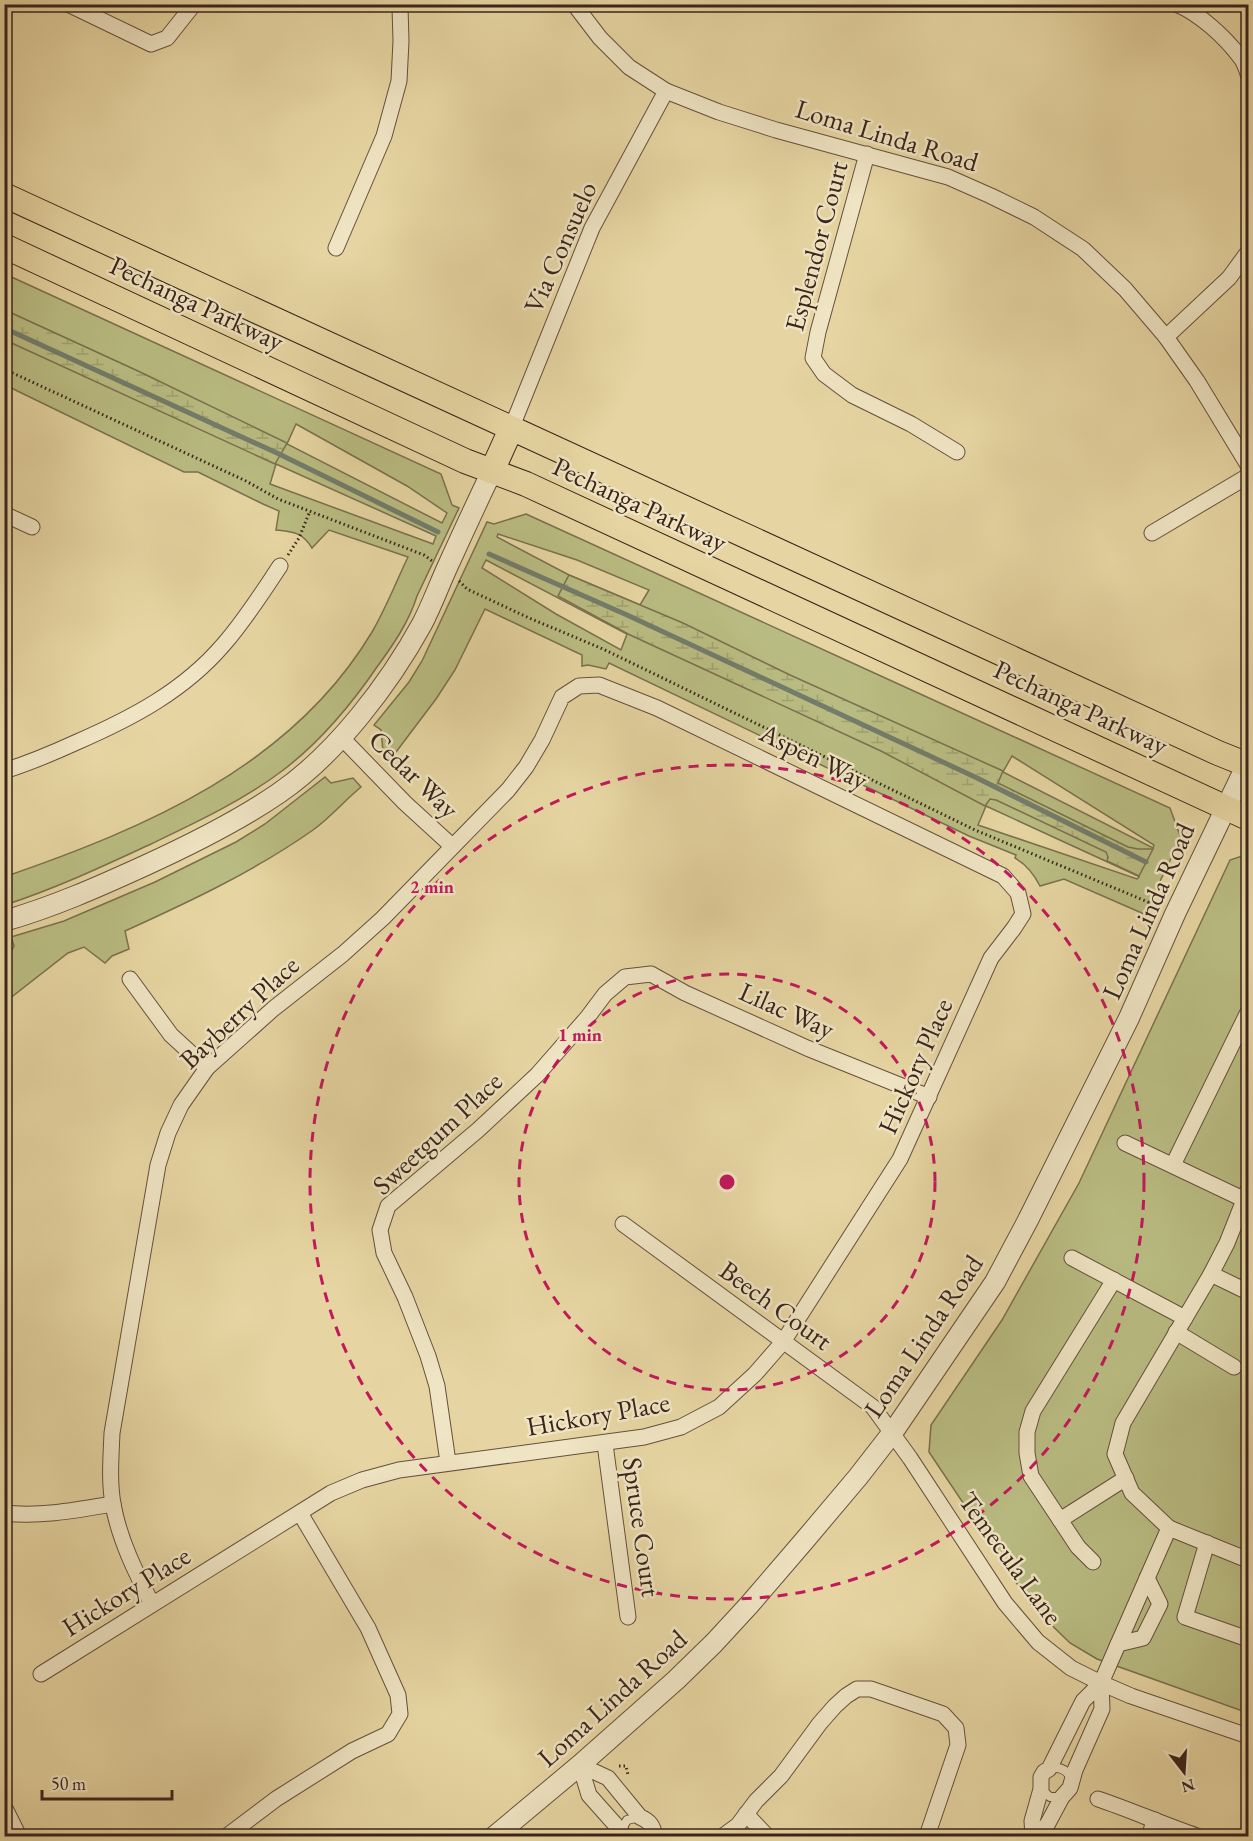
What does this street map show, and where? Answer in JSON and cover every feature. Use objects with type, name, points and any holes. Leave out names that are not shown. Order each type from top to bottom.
[{"type":"main road","name":"Pechanga Parkway","points":[[4,195],[1207,748],[1248,763]]},
{"type":"main road","name":"Pechanga Parkway","points":[[4,246],[465,461],[526,484],[1248,818]]},
{"type":"main road","points":[[492,471],[511,429]]},
{"type":"street","points":[[68,4],[151,44],[167,38],[194,4]]},
{"type":"street","name":"Loma Linda Road","points":[[574,4],[600,38],[629,67],[666,91],[719,112],[776,130],[948,177],[1034,217],[1083,249],[1125,289],[1166,337],[1197,381],[1248,465]]},
{"type":"street","points":[[1176,4],[1210,25],[1245,55],[1248,74]]},
{"type":"street","points":[[336,248],[384,136],[399,81],[401,41],[398,5]]},
{"type":"street","name":"Via Consuelo","points":[[511,429],[592,228],[666,91]]},
{"type":"street","name":"Esplendor Court","points":[[867,154],[818,332],[813,358],[824,374],[852,395],[911,424],[957,452]]},
{"type":"street","points":[[1166,337],[1229,278],[1248,252]]},
{"type":"street","points":[[4,921],[37,912],[106,884],[175,852],[230,823],[281,792],[313,765],[368,706],[393,671],[422,623],[492,471]]},
{"type":"street","points":[[1152,533],[1248,476]]},
{"type":"street","points":[[4,514],[32,526]]},
{"type":"street","points":[[4,771],[100,732],[167,696],[223,646],[247,616],[280,566]]},
{"type":"street","name":"Aspen Way","points":[[579,686],[599,685],[657,708],[1002,876],[1018,893]]},
{"type":"street","name":"Bayberry Place","points":[[152,1604],[136,1573],[113,1504],[110,1472],[112,1433],[158,1165],[168,1133],[181,1105],[207,1068],[273,1009],[343,954],[375,925],[508,790],[526,767],[542,740],[562,697],[579,686]]},
{"type":"street","name":"Cedar Way","points":[[341,737],[452,846]]},
{"type":"street","name":"Loma Linda Road","points":[[495,1836],[580,1765],[714,1643],[858,1477],[892,1432],[995,1282],[1028,1220],[1129,1018],[1175,914],[1248,763]]},
{"type":"street","name":"Hickory Place","points":[[41,1674],[331,1493],[362,1480],[399,1470],[448,1462],[605,1444],[644,1437],[681,1427],[718,1407],[754,1374],[783,1342],[900,1160],[991,958],[1023,914],[1018,893]]},
{"type":"street","name":"Lilac Way","points":[[625,977],[651,974],[685,993],[807,1048],[929,1097]]},
{"type":"street","name":"Sweetgum Place","points":[[448,1462],[436,1386],[428,1356],[405,1297],[384,1253],[380,1230],[388,1206],[478,1130],[537,1075],[605,994],[625,977]]},
{"type":"street","points":[[130,979],[171,1035],[207,1068]]},
{"type":"street","points":[[1173,1165],[1248,1012]]},
{"type":"street","points":[[1125,1143],[1246,1202],[1211,1274],[1123,1424],[1115,1454],[1132,1493],[1169,1528],[1248,1560]]},
{"type":"street","name":"Beech Court","points":[[623,1224],[873,1407],[892,1432]]},
{"type":"street","points":[[1072,1258],[1185,1318]]},
{"type":"street","points":[[1211,1274],[1248,1292]]},
{"type":"street","points":[[1093,1562],[1078,1547],[1031,1476],[1027,1432],[1033,1411],[1114,1280]]},
{"type":"street","points":[[1176,1332],[1234,1366]]},
{"type":"street","name":"Temecula Lane","points":[[892,1432],[1005,1603],[1038,1642],[1071,1668],[1101,1683],[1131,1696],[1248,1736]]},
{"type":"street","name":"Spruce Court","points":[[605,1444],[628,1617]]},
{"type":"street","points":[[1060,1520],[1126,1478]]},
{"type":"street","points":[[4,1513],[54,1514],[113,1504]]},
{"type":"street","points":[[227,1836],[276,1799],[352,1751],[388,1734],[400,1714],[398,1695],[368,1628],[300,1513]]},
{"type":"street","points":[[1033,1836],[1032,1821],[1041,1789],[1041,1777],[1049,1769],[1083,1701],[1101,1683],[1169,1528]]},
{"type":"street","points":[[1207,1544],[1185,1617],[1248,1639]]},
{"type":"street","points":[[1118,1644],[1143,1638],[1160,1604],[1147,1578]]},
{"type":"street","points":[[1033,1836],[1047,1825],[1062,1797],[1067,1794],[1102,1709],[1101,1683]]},
{"type":"street","points":[[723,1836],[738,1825],[756,1801],[781,1776],[820,1723],[846,1696],[857,1689],[871,1689],[943,1714],[956,1728],[958,1745],[927,1836]]},
{"type":"street","points":[[580,1765],[608,1778],[640,1817],[651,1823],[654,1836]]},
{"type":"street","points":[[580,1765],[590,1795],[621,1834]]},
{"type":"street","points":[[1098,1798],[1197,1836]]},
{"type":"street","points":[[4,1812],[16,1836]]},
{"type":"street","points":[[746,1814],[767,1836]]},
{"type":"street","points":[[1149,1836],[1155,1820]]},
{"type":"lane","points":[[1049,1769],[1062,1768],[1072,1782]]},
{"type":"lane","points":[[1041,1789],[1050,1797],[1062,1797]]},
{"type":"lane","points":[[621,1834],[627,1820],[640,1817]]},
{"type":"path","points":[[4,369],[246,481],[278,499],[424,555],[468,589],[603,649],[975,830],[1175,914]]},
{"type":"path","points":[[280,566],[299,538],[310,511]]},
{"type":"green space","points":[[5,274],[441,474],[452,505],[459,508],[410,615],[395,642],[345,709],[296,760],[251,792],[202,819],[79,877],[5,905],[4,877],[110,837],[162,813],[211,786],[258,755],[301,720],[339,679],[372,632],[408,557],[329,530],[312,548],[305,539],[297,534],[276,530],[279,511],[198,472],[184,472],[5,385]],"holes":[[[296,424],[407,486],[447,513],[442,523],[287,444]],[[276,464],[436,536],[433,544],[270,484]]]},
{"type":"green space","points":[[5,310],[287,443],[275,464],[5,340]]},
{"type":"green space","points":[[526,514],[1170,808],[1181,838],[1144,914],[1064,879],[1040,886],[1030,870],[1015,858],[1016,855],[969,836],[609,663],[606,669],[582,666],[582,655],[485,609],[455,670],[390,760],[383,751],[381,730],[374,725],[409,682],[422,661],[487,522],[494,524]],"holes":[[[498,534],[577,560],[649,590],[640,605],[569,575],[497,537]],[[486,560],[627,634],[621,650],[556,614],[482,568]],[[1012,756],[1154,845],[1153,848],[1003,772]],[[986,806],[1139,877],[1137,879],[978,825]]]},
{"type":"green space","points":[[569,575],[683,623],[790,675],[1003,771],[998,783],[1128,847],[1153,849],[1139,876],[1107,861],[1106,852],[996,800],[990,799],[985,806],[881,751],[628,634],[558,596]]},
{"type":"green space","points":[[325,777],[331,783],[353,778],[361,787],[319,825],[291,845],[197,897],[125,931],[129,949],[112,956],[105,963],[84,947],[68,953],[9,999],[4,972],[14,946],[11,937],[64,921],[155,882],[236,842],[265,824]]},
{"type":"green space","points":[[1248,854],[1248,1713],[1097,1659],[1070,1643],[1032,1606],[929,1452],[931,1425],[1002,1320],[1079,1183],[1230,860]]},
{"type":"waterway","points":[[4,328],[277,453],[438,532]]},
{"type":"waterway","points":[[489,554],[627,615],[975,777],[1146,862]]}]
